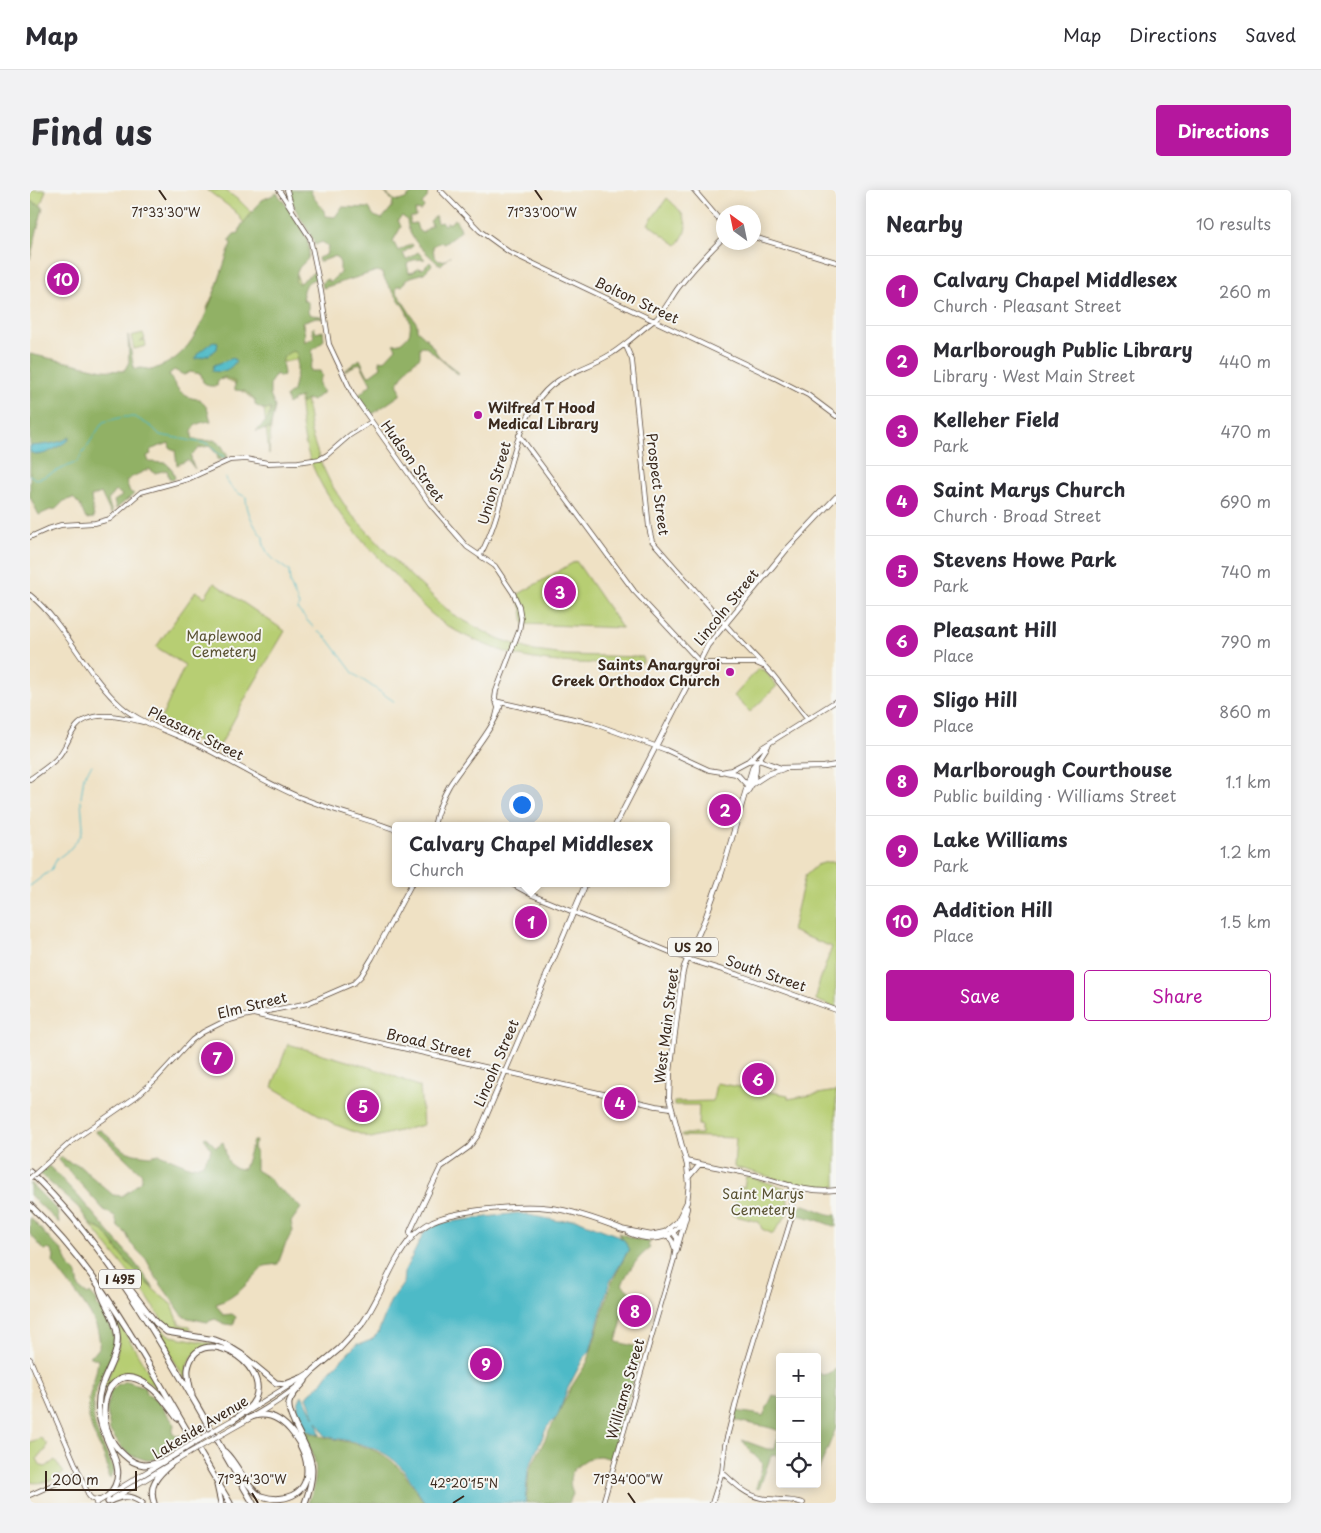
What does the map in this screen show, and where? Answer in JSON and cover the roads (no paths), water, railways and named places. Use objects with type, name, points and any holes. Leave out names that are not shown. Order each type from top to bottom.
[{"type":"highway","name":"I 495","points":[[30,1172],[92,1239],[136,1305],[253,1503]]},
{"type":"highway","name":"I 495","points":[[30,1205],[49,1224],[98,1283],[130,1332],[230,1503]]},
{"type":"highway","points":[[92,1239],[164,1331],[173,1335],[222,1343],[239,1352],[276,1383],[286,1384],[303,1380]]},
{"type":"highway","points":[[98,1283],[100,1293],[114,1319],[118,1341],[101,1387],[99,1398],[100,1422],[117,1463],[118,1473],[117,1482],[107,1500]]},
{"type":"highway","name":"Lakeside Avenue","points":[[314,1370],[339,1349],[361,1325]]},
{"type":"highway","points":[[192,1398],[188,1372],[193,1358],[200,1351],[209,1347],[219,1347],[230,1351],[250,1369],[256,1378],[258,1388],[254,1402],[233,1420]]},
{"type":"highway","points":[[169,1462],[146,1465],[136,1463],[121,1452],[112,1441],[106,1426],[103,1410],[106,1396],[114,1384],[120,1379],[128,1378],[140,1380],[148,1385],[191,1437]]},
{"type":"highway","points":[[303,1380],[291,1399],[289,1406],[291,1415],[308,1451],[312,1467],[312,1481],[305,1503]]},
{"type":"highway","points":[[220,1447],[230,1456],[252,1489],[261,1496],[282,1502],[291,1499],[299,1493],[304,1484],[307,1469],[303,1452],[293,1434],[284,1425],[269,1416],[257,1415],[247,1419]]},
{"type":"highway","points":[[154,1503],[152,1495],[153,1484],[169,1462]]},
{"type":"highway","points":[[211,1470],[221,1503]]},
{"type":"highway","points":[[107,1500],[127,1496],[142,1503]]},
{"type":"main road","name":"Lincoln Street","points":[[617,822],[708,645],[798,536],[836,497]]},
{"type":"main road","points":[[757,762],[792,768],[836,765]]},
{"type":"main road","name":"West Main Street","points":[[669,1232],[679,1219],[687,1202],[688,1178],[686,1161],[669,1098],[676,1019],[683,971],[712,898],[747,792],[753,766],[757,762]]},
{"type":"main road","points":[[726,772],[737,774],[749,785],[768,774],[792,768]]},
{"type":"main road","name":"Lincoln Street","points":[[412,1238],[410,1232],[441,1167],[469,1147],[477,1137],[584,887]]},
{"type":"main road","name":"US 20","points":[[669,1232],[682,1222],[687,1202]]},
{"type":"main road","name":"Lakeside Avenue","points":[[361,1325],[371,1312],[400,1256],[412,1238],[428,1224],[446,1217],[523,1206],[544,1207],[567,1211],[620,1229],[645,1235],[669,1232]]},
{"type":"main road","points":[[676,1252],[685,1224],[686,1212]]},
{"type":"main road","name":"Lakeside Avenue","points":[[169,1462],[189,1454],[247,1419],[303,1380],[314,1370]]},
{"type":"main road","name":"Lakeside Avenue","points":[[98,1502],[107,1500],[169,1462],[186,1448],[220,1427],[303,1380]]},
{"type":"street","name":"Hudson Street","points":[[279,190],[307,230],[312,243],[329,344],[349,389],[370,422],[430,504],[462,542],[495,566],[513,593],[519,606],[521,619],[517,638],[498,683],[495,701]]},
{"type":"street","name":"Hudson Street","points":[[287,190],[295,213]]},
{"type":"street","name":"Bolton Street","points":[[440,190],[474,226],[509,252],[782,381],[808,395],[836,416]]},
{"type":"street","points":[[694,190],[716,216]]},
{"type":"street","points":[[761,239],[836,262]]},
{"type":"street","name":"Union Street","points":[[480,555],[492,532],[519,436],[532,408],[545,390],[570,373],[606,356],[657,318],[694,268],[716,245]]},
{"type":"street","name":"Prospect Street","points":[[624,344],[632,360],[650,536],[660,551],[775,678],[808,719]]},
{"type":"street","points":[[30,537],[61,524],[95,523],[110,519],[142,492],[198,475],[230,460],[246,459],[268,463],[320,459],[370,422]]},
{"type":"street","points":[[519,436],[634,591],[701,663],[756,663],[765,667]]},
{"type":"street","name":"Pleasant Street","points":[[30,595],[52,617],[120,705],[134,716],[198,745],[298,796],[392,829]]},
{"type":"street","points":[[495,701],[501,704],[514,705],[592,723],[656,746],[709,770],[726,772],[748,761],[762,747],[836,701]]},
{"type":"street","points":[[495,701],[498,706],[496,716]]},
{"type":"street","points":[[435,822],[442,799],[485,735],[501,704]]},
{"type":"street","points":[[496,716],[503,708],[514,705]]},
{"type":"street","points":[[30,779],[58,757],[73,730],[85,720],[106,716],[150,724]]},
{"type":"street","name":"West Main Street","points":[[757,762],[765,749],[773,741]]},
{"type":"street","points":[[748,761],[757,762]]},
{"type":"street","name":"Elm Street","points":[[30,1178],[72,1141],[137,1096],[197,1036],[217,1025],[251,1014],[308,1003],[356,982],[372,958],[410,887]]},
{"type":"street","points":[[517,887],[532,895],[687,959]]},
{"type":"street","name":"South Street","points":[[687,959],[742,976],[836,1010]]},
{"type":"street","points":[[271,1010],[271,1019]]},
{"type":"street","name":"Broad Street","points":[[251,1014],[671,1108]]},
{"type":"street","points":[[686,1161],[716,1166],[791,1186],[836,1190]]},
{"type":"street","points":[[688,1178],[700,1164]]},
{"type":"street","points":[[712,1503],[722,1472],[725,1444],[740,1388],[792,1217],[791,1186]]},
{"type":"street","points":[[669,1232],[676,1252]]},
{"type":"street","name":"Williams Street","points":[[603,1503],[676,1252]]},
{"type":"street","points":[[30,1359],[89,1496],[98,1502]]},
{"type":"street","points":[[722,1472],[748,1494],[760,1498],[796,1500],[803,1503]]},
{"type":"street","points":[[30,1495],[79,1473]]},
{"type":"water","points":[[213,341],[218,343],[217,349],[209,355],[195,359],[198,353]]},
{"type":"water","points":[[233,358],[236,361],[229,369],[220,372],[212,371],[214,365]]},
{"type":"water","points":[[70,437],[69,440],[55,449],[45,453],[35,454],[30,452],[30,446],[56,443]]},
{"type":"water","points":[[518,1213],[559,1221],[575,1219],[616,1235],[624,1240],[629,1249],[609,1284],[590,1351],[583,1359],[568,1388],[557,1417],[547,1427],[528,1470],[525,1503],[425,1503],[395,1461],[371,1447],[325,1436],[317,1421],[320,1435],[306,1430],[300,1421],[298,1405],[302,1395],[315,1418],[307,1397],[357,1344],[371,1340],[378,1333],[390,1302],[403,1284],[404,1272],[425,1231],[448,1222]]},
{"type":"waterway","points":[[30,475],[35,479],[41,478],[77,462],[103,422],[123,417],[135,417],[152,427],[160,435],[209,444],[224,459]]},
{"type":"waterway","points":[[226,478],[234,490],[246,497],[249,513],[263,537],[265,549],[289,571],[290,584],[299,605],[298,610],[313,627]]},
{"type":"waterway","points":[[318,631],[328,639],[354,674],[395,702]]},
{"type":"waterway","points":[[81,798],[84,776],[92,765]]},
{"type":"waterway","points":[[30,886],[51,870],[57,859],[70,849],[81,835],[83,827],[81,801]]},
{"type":"place","name":"Addition Hill","points":[[63,279]]},
{"type":"place","name":"Wilfred T Hood Medical Library","points":[[478,415]]},
{"type":"place","name":"Kelleher Field","points":[[560,592]]},
{"type":"place","name":"Saints Anargyroi Greek Orthodox Church","points":[[730,672]]},
{"type":"place","name":"Marlborough Public Library","points":[[725,810]]},
{"type":"place","name":"Calvary Chapel Middlesex","points":[[531,922]]},
{"type":"place","name":"Sligo Hill","points":[[217,1058]]},
{"type":"place","name":"Pleasant Hill","points":[[758,1079]]},
{"type":"place","name":"Saint Marys Church","points":[[620,1103]]},
{"type":"place","name":"Stevens Howe Park","points":[[363,1106]]},
{"type":"place","name":"Marlborough Courthouse","points":[[635,1311]]},
{"type":"place","name":"Lake Williams","points":[[486,1364]]},
{"type":"park label","name":"Maplewood Cemetery","points":[[224,644]]},
{"type":"park label","name":"Saint Marys Cemetery","points":[[763,1202]]}]
